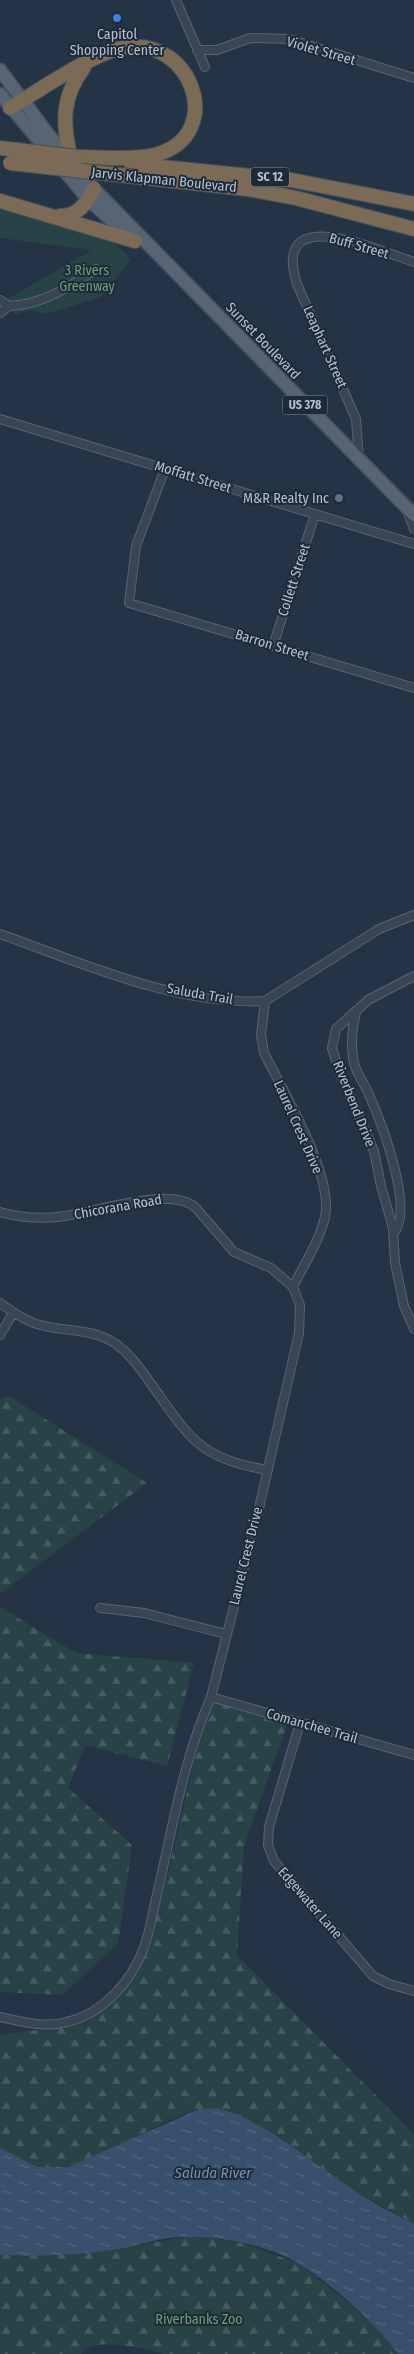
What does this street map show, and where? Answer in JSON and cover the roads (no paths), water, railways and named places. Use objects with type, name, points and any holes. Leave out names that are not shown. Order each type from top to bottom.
[{"type":"highway","points":[[10,108],[86,64],[111,51],[127,47],[143,47],[159,51],[173,60],[184,71],[192,85],[195,101],[193,118],[187,132],[176,144],[155,155],[123,160],[75,160],[65,129],[66,101],[74,79],[86,64]]},
{"type":"highway","name":"Jarvis Klapman Boulevard","points":[[0,148],[75,160]]},
{"type":"highway","name":"Jarvis Klapman Boulevard","points":[[123,160],[291,180],[414,204]]},
{"type":"highway","name":"Jarvis Klapman Boulevard","points":[[5,162],[248,190],[296,198],[414,229]]},
{"type":"highway","points":[[54,216],[73,214],[81,209],[91,194]]},
{"type":"highway","points":[[0,202],[54,216],[134,241]]},
{"type":"main road","name":"Sunset Boulevard","points":[[0,70],[23,100],[75,160],[91,194],[197,294],[410,510]]},
{"type":"main road","name":"Sunset Boulevard","points":[[0,94],[10,108],[134,241],[175,278],[197,294]]},
{"type":"street","points":[[176,0],[205,67]]},
{"type":"street","name":"Violet Street","points":[[197,50],[217,50],[250,38],[290,39],[414,78]]},
{"type":"street","name":"Buff Street","points":[[304,239],[313,236],[330,236],[414,262]]},
{"type":"street","name":"Leaphart Street","points":[[304,239],[294,250],[292,260],[294,276],[356,419],[359,459]]},
{"type":"street","points":[[0,300],[9,306],[20,306],[51,297],[96,269]]},
{"type":"street","points":[[0,313],[9,306]]},
{"type":"street","name":"Moffatt Street","points":[[0,418],[414,544]]},
{"type":"street","name":"Barron Street","points":[[165,469],[136,546],[129,602],[414,688]]},
{"type":"street","points":[[410,510],[414,529]]},
{"type":"street","name":"Collett Street","points":[[273,646],[315,514]]},
{"type":"street","points":[[265,1001],[379,929],[414,915]]},
{"type":"street","name":"Saluda Trail","points":[[0,934],[110,972],[190,995],[214,999],[265,1001]]},
{"type":"street","name":"Riverbend Drive","points":[[414,976],[368,1000],[336,1030],[332,1048],[342,1079],[374,1151],[394,1233],[396,1272],[404,1306],[414,1329]]},
{"type":"street","name":"Laurel Crest Drive","points":[[0,2018],[43,2025],[77,2019],[100,2006],[130,1976],[145,1945],[185,1772],[198,1725],[211,1697],[268,1470],[299,1333],[300,1305],[293,1287],[316,1246],[325,1216],[326,1204],[323,1183],[315,1158],[264,1053],[261,1035],[265,1001]]},
{"type":"street","name":"Riverbend Drive","points":[[356,1012],[352,1034],[354,1065],[370,1096],[391,1148],[400,1202],[400,1225],[394,1233]]},
{"type":"street","name":"Chicorana Road","points":[[0,1212],[32,1219],[57,1218],[148,1200],[173,1198],[189,1202],[234,1252],[271,1268],[293,1287]]},
{"type":"street","points":[[0,1303],[13,1313],[40,1325],[89,1332],[112,1341],[136,1363],[179,1422],[201,1447],[230,1462],[268,1470]]},
{"type":"street","points":[[0,1335],[13,1313]]},
{"type":"street","points":[[100,1608],[144,1613],[226,1634]]},
{"type":"street","name":"Comanchee Trail","points":[[211,1697],[414,1755]]},
{"type":"street","name":"Edgewater Lane","points":[[300,1722],[270,1827],[268,1845],[270,1854],[373,1976],[389,1984],[414,1991]]},
{"type":"water","name":"Saluda River","points":[[218,2108],[236,2114],[270,2131],[356,2191],[414,2224],[414,2354],[398,2354],[378,2330],[353,2306],[327,2283],[301,2265],[274,2252],[243,2243],[210,2238],[180,2237],[125,2248],[78,2254],[47,2256],[0,2255],[0,2148],[37,2167],[68,2167],[199,2109]]},
{"type":"place","name":"Capitol Shopping Center","points":[[117,18]]},
{"type":"place","name":"M&R Realty Inc","points":[[339,498]]},
{"type":"park label","name":"3 Rivers Greenway","points":[[87,278]]},
{"type":"park label","name":"Riverbanks Zoo","points":[[199,2319]]}]
